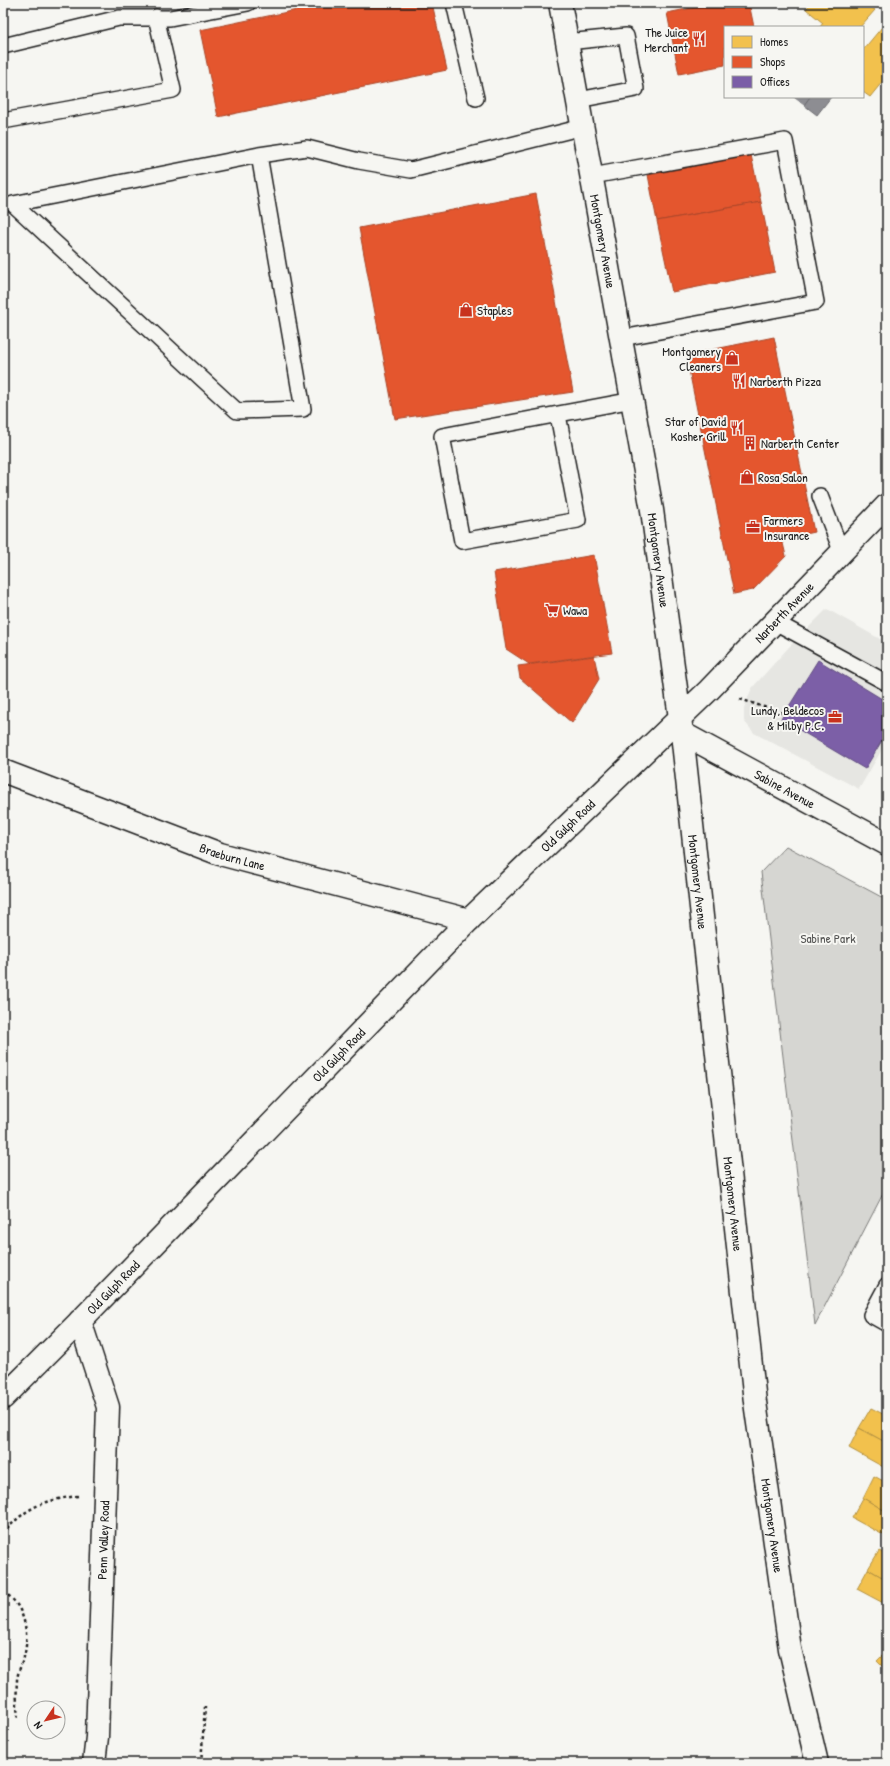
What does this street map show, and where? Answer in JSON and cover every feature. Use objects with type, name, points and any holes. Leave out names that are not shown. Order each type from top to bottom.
[{"type":"street","name":"Montgomery Avenue","points":[[564,5],[567,42],[622,338],[652,510],[681,726],[756,1410],[790,1649],[817,1763]]},
{"type":"street","name":"Narberth Avenue","points":[[681,726],[709,690],[887,505]]},
{"type":"street","name":"Sabine Avenue","points":[[681,726],[887,844]]},
{"type":"street","name":"Old Gulph Road","points":[[3,1398],[80,1321],[469,920],[681,726]]},
{"type":"street","name":"Braeburn Lane","points":[[3,770],[220,854],[469,920]]},
{"type":"street","name":"Penn Valley Road","points":[[80,1321],[108,1407],[97,1737],[94,1763]]},
{"type":"lane","points":[[3,46],[119,18],[170,18],[248,3]]},
{"type":"lane","points":[[454,3],[476,98]]},
{"type":"lane","points":[[3,121],[173,90],[156,17]]},
{"type":"lane","points":[[567,42],[626,36],[636,88],[578,100]]},
{"type":"lane","points":[[259,156],[303,409],[237,411],[13,204],[259,156],[307,148],[359,161],[411,170],[583,127]]},
{"type":"lane","points":[[592,176],[785,141],[816,302],[622,338]]},
{"type":"lane","points":[[558,414],[578,520],[462,541],[442,436],[558,414],[633,400]]},
{"type":"lane","points":[[820,496],[842,553]]},
{"type":"lane","points":[[775,622],[887,683]]},
{"type":"lane","points":[[887,1285],[871,1315],[887,1324]]},
{"type":"path","points":[[709,690],[785,714]]},
{"type":"path","points":[[3,1534],[21,1516],[39,1504],[55,1498],[105,1493]]},
{"type":"path","points":[[3,1592],[9,1595],[18,1606],[24,1622],[26,1640],[25,1654],[19,1669],[17,1682],[18,1720]]},
{"type":"path","points":[[201,1763],[205,1707]]},
{"type":"shaded area","points":[[827,609],[887,643],[887,741],[859,789],[754,733],[744,721],[744,708],[752,688],[788,648]]},
{"type":"green space","name":"Sabine Park","points":[[786,846],[887,900],[887,1186],[815,1325],[761,872]]},
{"type":"building: Homes","points":[[811,3],[866,3],[875,10],[861,26],[821,26],[823,23],[806,9]]},
{"type":"building: Homes","points":[[887,21],[887,76],[870,97],[864,93],[864,49]]},
{"type":"building: Homes","points":[[871,1408],[887,1416],[887,1443],[859,1428]]},
{"type":"building: Homes","points":[[859,1428],[887,1443],[887,1469],[849,1448]]},
{"type":"building: Homes","points":[[874,1476],[887,1483],[887,1512],[863,1498]]},
{"type":"building: Homes","points":[[863,1498],[887,1512],[887,1537],[852,1518]]},
{"type":"building: Homes","points":[[879,1551],[887,1555],[887,1580],[868,1569]]},
{"type":"building: Homes","points":[[868,1569],[887,1580],[887,1605],[857,1589]]},
{"type":"building: Homes","points":[[887,1651],[887,1671],[877,1661]]},
{"type":"building: Shops","points":[[331,3],[432,3],[447,70],[218,117],[200,30]]},
{"type":"building: Shops","points":[[716,3],[749,3],[754,26],[724,26],[724,65],[679,74],[667,13]]},
{"type":"building: Shops","points":[[751,155],[761,202],[657,221],[648,175]]},
{"type":"building: Shops","name":"Staples","points":[[536,194],[573,392],[395,419],[359,228]]},
{"type":"building: Shops","points":[[761,202],[775,272],[672,292],[657,221]]},
{"type":"building: Shops","name":"Narberth Center","points":[[774,337],[814,532],[782,539],[786,556],[753,590],[734,594],[686,355]]},
{"type":"building: Shops","name":"Wawa","points":[[594,555],[612,653],[529,664],[506,649],[494,572]]},
{"type":"building: Shops","points":[[594,656],[599,679],[572,723],[520,678],[518,666]]},
{"type":"building: Offices","name":"Lundy, Beldecos & Milby P.C.","points":[[818,660],[887,702],[887,732],[865,769],[781,719]]},
{"type":"building: Industry","points":[[795,98],[809,98],[804,105]]},
{"type":"building: Industry","points":[[809,98],[830,98],[817,115],[804,105]]},
{"type":"place","name":"The Juice Merchant","points":[[699,39]]},
{"type":"place","name":"Staples","points":[[466,310]]},
{"type":"place","name":"Montgomery Cleaners","points":[[732,358]]},
{"type":"place","name":"Narberth Pizza","points":[[739,381]]},
{"type":"place","name":"Star of David Kosher Grill","points":[[737,428]]},
{"type":"place","name":"Narberth Center","points":[[750,443]]},
{"type":"place","name":"Rosa Salon","points":[[747,477]]},
{"type":"place","name":"Farmers Insurance","points":[[753,527]]},
{"type":"place","name":"Wawa","points":[[552,610]]},
{"type":"place","name":"Lundy, Beldecos & Milby P.C.","points":[[835,717]]}]
